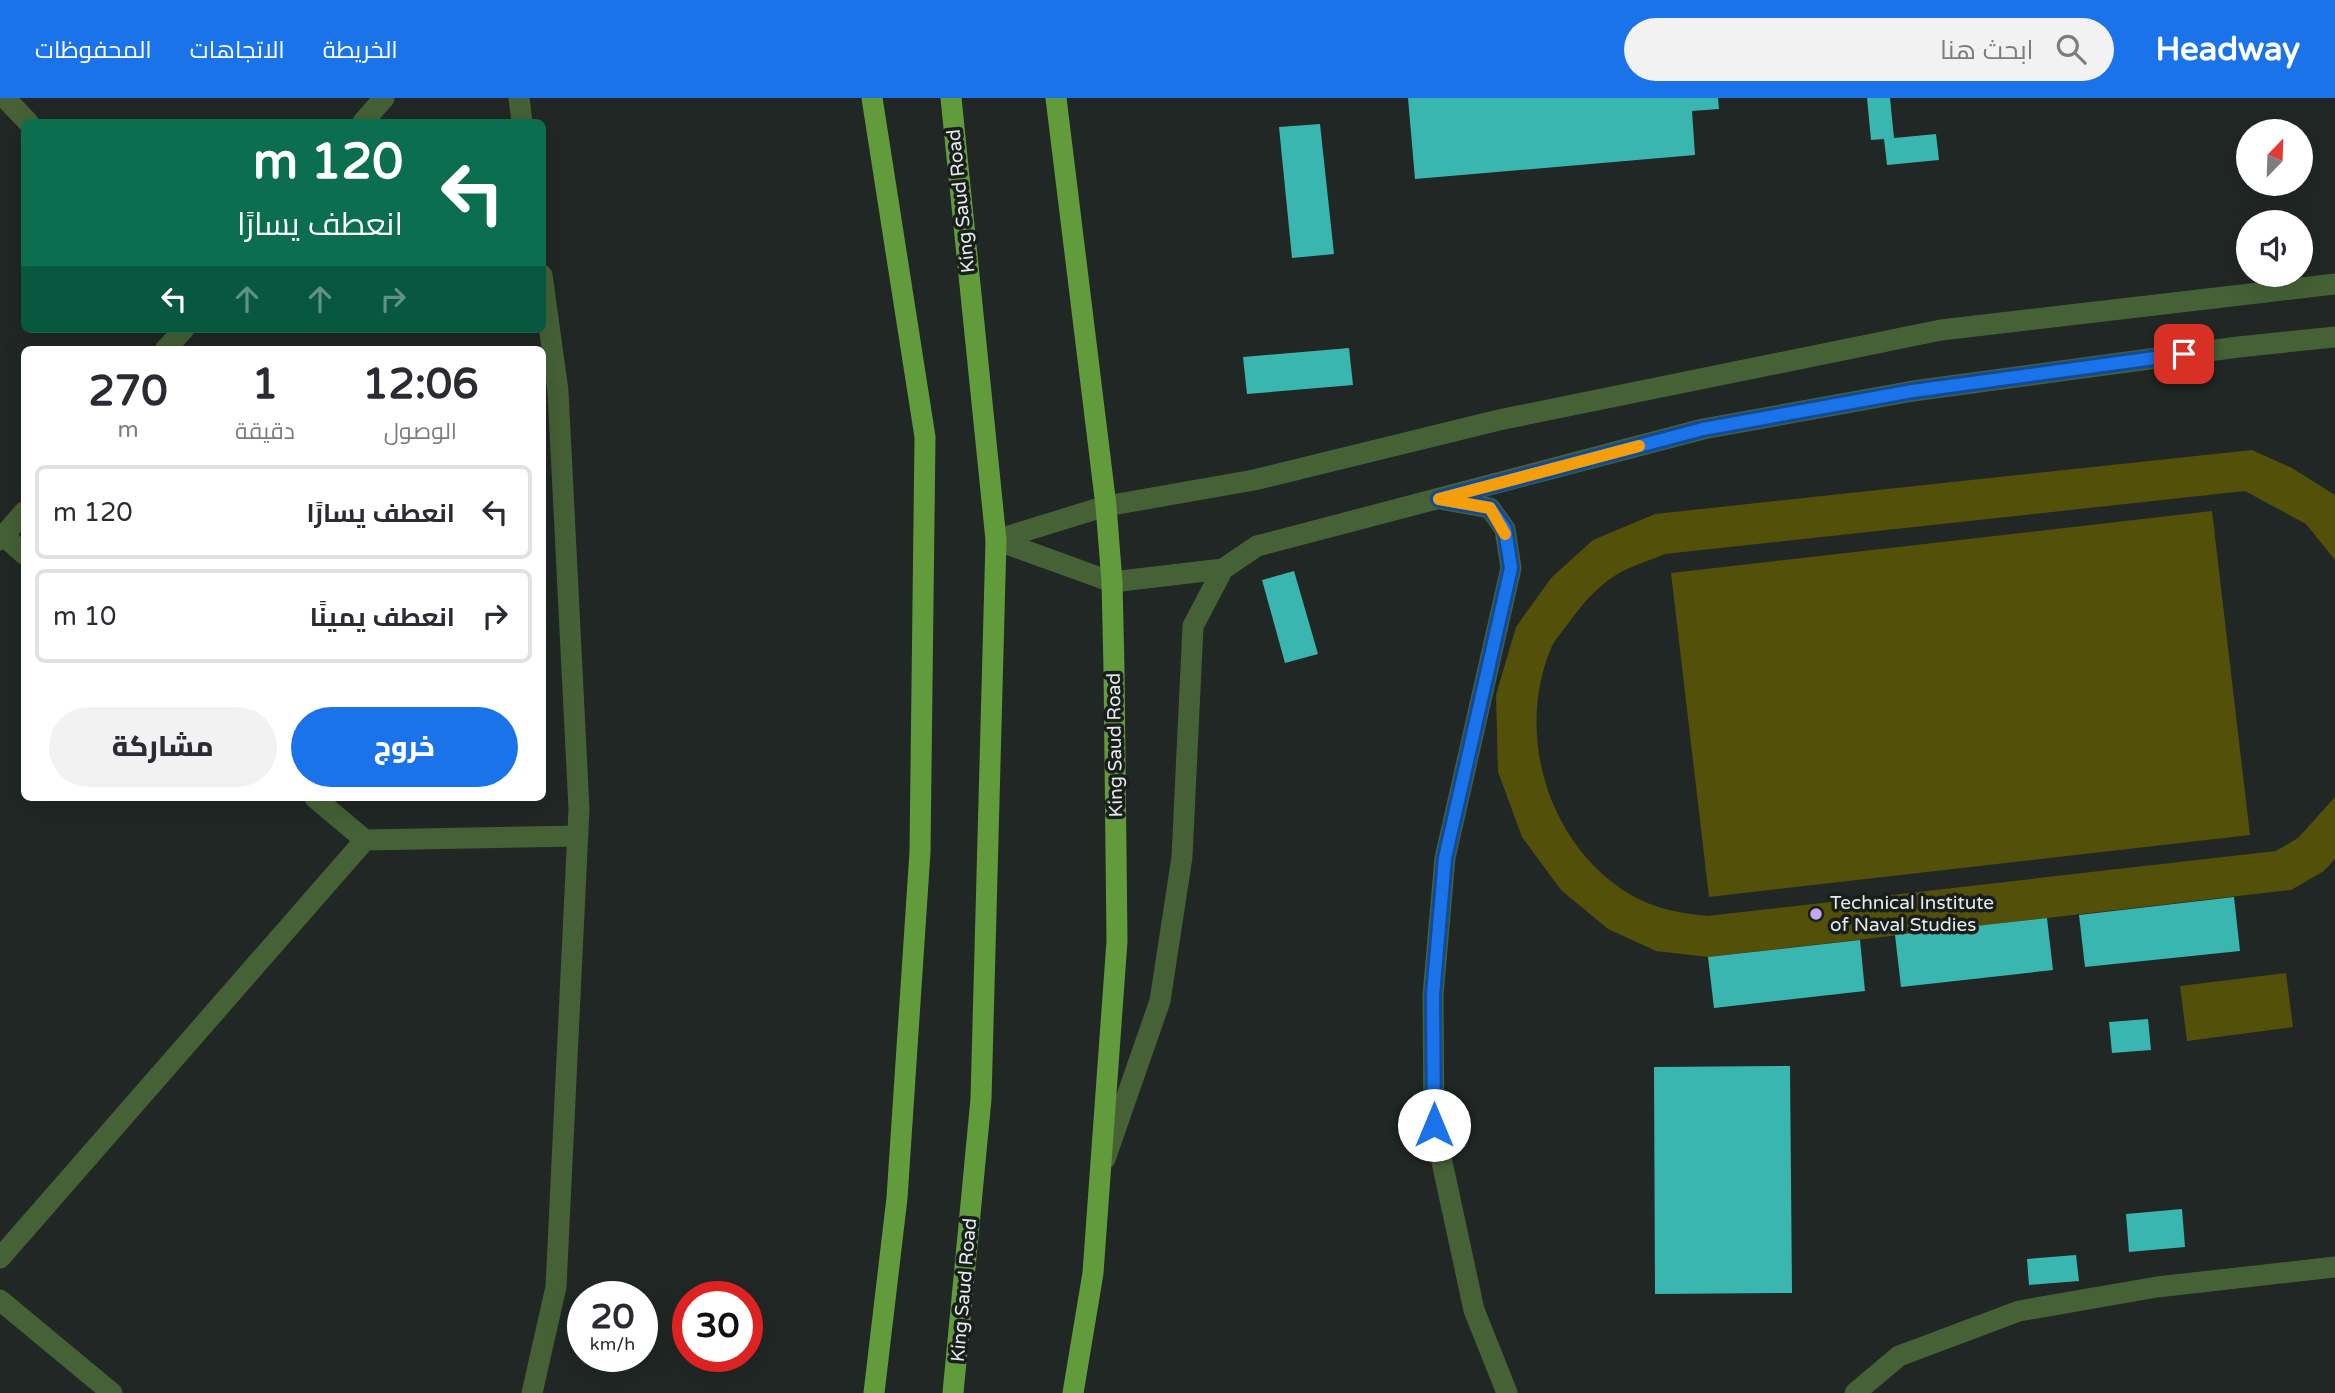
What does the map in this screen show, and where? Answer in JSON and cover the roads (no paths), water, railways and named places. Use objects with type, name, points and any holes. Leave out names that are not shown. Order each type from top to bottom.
[{"type":"main road","points":[[872,98],[925,437],[920,852],[897,1198],[874,1393]]},
{"type":"main road","name":"King Saud Road","points":[[951,98],[996,540],[981,1099],[953,1393]]},
{"type":"main road","name":"King Saud Road","points":[[1056,98],[1106,506],[1112,582],[1117,941],[1093,1273],[1073,1393]]},
{"type":"street","points":[[366,119],[384,98]]},
{"type":"street","points":[[519,98],[522,119]]},
{"type":"street","points":[[2,99],[25,119]]},
{"type":"street","points":[[996,540],[1106,506],[1254,480],[1499,420],[1941,330],[2335,284]]},
{"type":"street","points":[[532,1393],[555,1287],[578,836],[558,391],[546,304]]},
{"type":"street","points":[[169,346],[180,333]]},
{"type":"street","points":[[996,540],[1112,582],[1223,569],[1257,546],[1703,429],[1913,391],[2238,346],[2335,337]]},
{"type":"street","points":[[1439,499],[1490,508],[1505,529],[1511,568],[1445,858],[1433,995],[1434,1125],[1474,1310],[1507,1393]]},
{"type":"street","points":[[21,516],[2,538],[21,552]]},
{"type":"street","points":[[1100,1174],[1160,1001],[1182,857],[1193,626],[1223,569]]},
{"type":"street","points":[[319,801],[365,840],[578,836]]},
{"type":"street","points":[[0,1258],[365,840]]},
{"type":"street","points":[[1855,1393],[1899,1356],[2019,1311],[2157,1287],[2335,1267]]},
{"type":"street","points":[[0,1300],[112,1393]]},
{"type":"place","name":"Technical Institute of Naval Studies","points":[[1816,914]]}]
